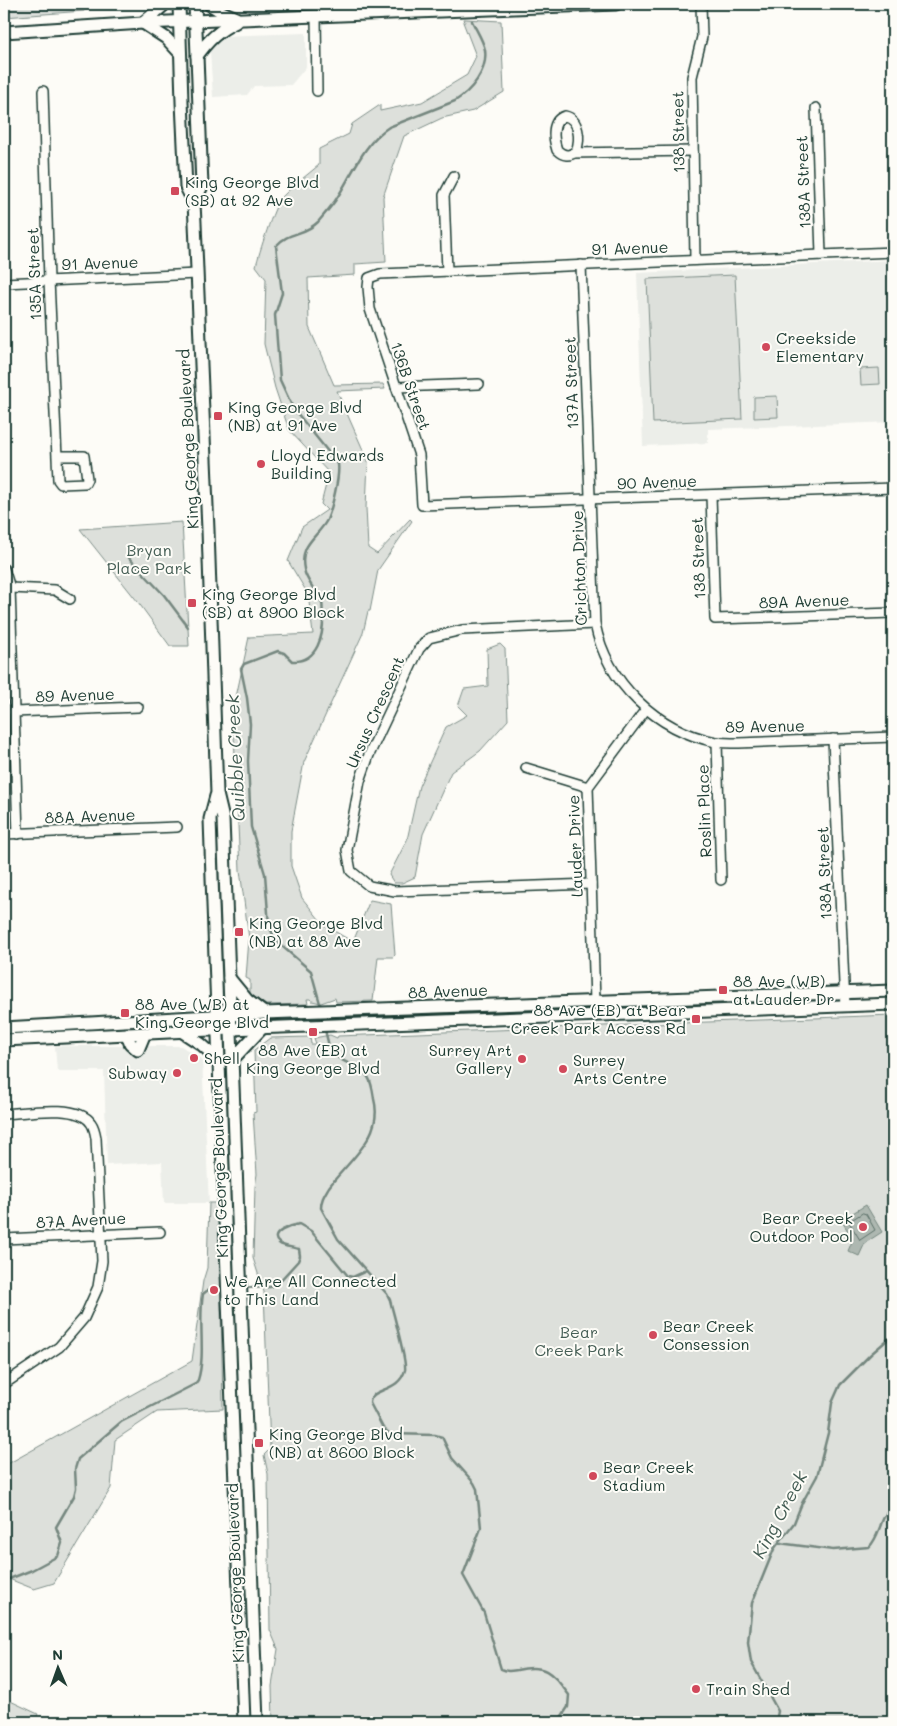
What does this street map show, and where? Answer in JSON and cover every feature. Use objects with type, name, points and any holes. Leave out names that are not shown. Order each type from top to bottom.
[{"type":"main road","points":[[143,23],[165,4]]},
{"type":"main road","name":"King George Boulevard","points":[[179,4],[186,186],[194,203],[217,794],[223,819],[232,1060],[233,1268]]},
{"type":"main road","name":"King George Boulevard","points":[[194,203],[202,186],[195,4]]},
{"type":"main road","points":[[209,4],[240,20]]},
{"type":"main road","points":[[4,32],[143,23],[316,16],[394,9],[616,4]]},
{"type":"main road","points":[[197,56],[218,31],[240,20]]},
{"type":"main road","points":[[143,23],[160,32],[180,53]]},
{"type":"main road","name":"King George Boulevard","points":[[217,794],[210,819],[217,1016],[233,1268],[257,1722]]},
{"type":"main road","points":[[229,978],[247,1000],[264,1014]]},
{"type":"main road","name":"88 Avenue","points":[[4,1028],[323,1011],[893,991]]},
{"type":"main road","points":[[583,1015],[595,1002]]},
{"type":"main road","name":"88 Avenue","points":[[4,1040],[263,1027],[893,1004]]},
{"type":"main road","points":[[232,1060],[263,1027]]},
{"type":"main road","points":[[181,1032],[201,1044],[219,1060]]},
{"type":"main road","points":[[126,1034],[130,1043],[138,1050],[145,1033]]},
{"type":"main road","name":"King George Boulevard","points":[[235,1312],[244,1722]]},
{"type":"street","name":"138 Street","points":[[695,260],[692,77],[702,37],[701,4]]},
{"type":"street","points":[[316,16],[317,91]]},
{"type":"street","name":"135A Street","points":[[43,91],[57,456]]},
{"type":"street","name":"138A Street","points":[[816,108],[821,255]]},
{"type":"street","points":[[574,153],[693,151]]},
{"type":"street","points":[[447,271],[444,195],[454,176]]},
{"type":"street","name":"91 Avenue","points":[[369,278],[380,274],[893,252]]},
{"type":"street","name":"137A Street","points":[[582,265],[591,500]]},
{"type":"street","name":"91 Avenue","points":[[4,283],[197,274]]},
{"type":"street","name":"136B Street","points":[[369,278],[370,310],[418,455],[422,505]]},
{"type":"street","points":[[396,387],[479,384]]},
{"type":"street","name":"90 Avenue","points":[[422,505],[893,488]]},
{"type":"street","name":"138 Street","points":[[711,495],[715,620]]},
{"type":"street","name":"Crichton Drive","points":[[591,500],[594,624],[603,652],[613,672],[625,688],[646,709]]},
{"type":"street","points":[[4,570],[10,588],[18,834]]},
{"type":"street","points":[[10,588],[55,590],[70,599]]},
{"type":"street","name":"89A Avenue","points":[[715,620],[893,613]]},
{"type":"street","name":"Ursus Crescent","points":[[591,884],[395,891],[369,886],[351,871],[347,850],[360,781],[369,755],[419,649],[429,638],[462,630],[594,624]]},
{"type":"street","name":"89 Avenue","points":[[14,712],[138,708]]},
{"type":"street","name":"89 Avenue","points":[[646,709],[665,723],[717,742],[739,743],[893,737]]},
{"type":"street","name":"Lauder Drive","points":[[595,1002],[588,787],[646,709]]},
{"type":"street","name":"138A Street","points":[[833,739],[845,1006]]},
{"type":"street","name":"Roslin Place","points":[[717,742],[720,880]]},
{"type":"street","points":[[526,768],[588,787]]},
{"type":"street","name":"88A Avenue","points":[[4,834],[177,827]]},
{"type":"street","points":[[4,1114],[65,1111],[80,1114],[91,1123],[96,1138],[102,1261],[98,1287],[84,1318],[59,1347],[4,1384]]},
{"type":"street","name":"87A Avenue","points":[[4,1239],[160,1232]]},
{"type":"shaded area","points":[[306,33],[306,67],[291,85],[254,86],[247,95],[213,97],[210,51],[216,41],[224,36]]},
{"type":"shaded area","name":"Creekside Elementary","points":[[893,260],[893,422],[708,429],[708,443],[643,446],[637,273]]},
{"type":"shaded area","points":[[55,1046],[181,1046],[202,1059],[209,1203],[164,1203],[162,1162],[107,1165],[104,1071],[57,1071]]},
{"type":"green space","points":[[4,4],[86,4],[84,11],[4,17]]},
{"type":"green space","points":[[464,19],[501,21],[504,92],[473,111],[442,118],[404,136],[383,197],[386,262],[355,264],[355,275],[308,278],[309,327],[334,385],[383,384],[385,389],[337,391],[368,461],[366,508],[368,548],[377,554],[410,519],[412,521],[378,570],[370,611],[368,611],[363,633],[304,762],[291,831],[291,866],[302,898],[324,925],[353,942],[370,900],[391,904],[395,955],[393,957],[378,957],[373,1001],[336,1002],[335,998],[321,1003],[307,999],[308,1004],[266,1005],[250,994],[250,980],[246,978],[249,939],[240,870],[233,711],[249,637],[313,634],[308,594],[288,561],[302,527],[327,510],[321,504],[329,473],[289,430],[275,388],[264,344],[266,279],[256,266],[277,204],[289,190],[319,165],[319,149],[349,134],[352,124],[380,105],[380,111],[422,102],[467,75],[476,56],[463,22],[465,22]]},
{"type":"green space","points":[[735,275],[742,419],[653,423],[647,279]]},
{"type":"green space","points":[[879,368],[880,384],[861,385],[860,369]]},
{"type":"green space","points":[[777,396],[778,417],[754,418],[754,397]]},
{"type":"green space","name":"Bryan Place Park","points":[[182,522],[189,646],[170,646],[80,529]]},
{"type":"green space","points":[[500,644],[505,649],[508,720],[480,751],[451,772],[423,834],[415,877],[402,883],[394,883],[389,875],[407,840],[419,786],[446,727],[467,715],[458,706],[464,689],[488,686],[487,649]]},
{"type":"green space","name":"Bear Creek Park","points":[[893,1015],[893,1722],[273,1722],[272,1686],[278,1649],[270,1630],[268,1474],[264,1455],[270,1449],[264,1292],[253,1258],[257,1174],[253,1113],[256,1112],[254,1050],[270,1038],[310,1037],[311,1044],[316,1044],[314,1038],[330,1035],[337,1038],[338,1036]]},
{"type":"green space","points":[[209,1203],[219,1203],[223,1409],[157,1412],[115,1440],[111,1488],[54,1583],[34,1589],[4,1577],[4,1466],[192,1361],[203,1281],[207,1268]]},
{"type":"green space","points":[[4,1698],[38,1714],[34,1722],[4,1722]]},
{"type":"water","points":[[866,1205],[882,1232],[865,1243],[859,1256],[848,1251],[853,1239],[841,1220]]},
{"type":"waterway","name":"Quibble Creek","points":[[321,1007],[311,971],[276,941],[269,926],[265,874],[251,827],[248,761],[250,724],[241,669],[244,664],[278,651],[284,653],[292,661],[301,660],[308,657],[318,646],[323,622],[322,604],[307,578],[303,560],[306,547],[327,520],[338,476],[338,464],[293,408],[280,380],[275,315],[282,293],[276,246],[286,238],[307,230],[318,222],[335,201],[365,151],[380,134],[389,127],[455,101],[467,92],[481,73],[485,58],[484,46],[472,21]]},
{"type":"waterway","points":[[129,558],[164,595],[188,627]]},
{"type":"waterway","points":[[325,1030],[330,1050],[333,1054],[361,1070],[368,1077],[376,1112],[374,1125],[363,1147],[329,1187],[322,1199],[321,1208],[338,1239],[387,1294],[390,1300],[404,1357],[405,1370],[397,1383],[375,1394],[371,1398],[370,1403],[383,1428],[390,1434],[435,1435],[442,1437],[452,1458],[474,1483],[477,1489],[481,1528],[463,1575],[484,1613],[501,1669],[505,1671],[527,1668],[542,1669],[553,1676],[569,1695],[568,1707],[558,1722]]},
{"type":"waterway","points":[[245,1288],[270,1287],[277,1284],[298,1261],[300,1256],[299,1249],[279,1243],[276,1236],[282,1230],[299,1224],[311,1231],[348,1276],[353,1277],[366,1271]]},
{"type":"waterway","points":[[4,1581],[32,1570],[58,1556],[62,1543],[56,1527],[74,1496],[76,1488],[75,1469],[78,1459],[121,1422],[195,1384],[198,1380],[202,1349],[201,1316],[203,1294],[208,1290],[225,1289]]},
{"type":"waterway","name":"King Creek","points":[[776,1722],[778,1711],[751,1662],[748,1642],[752,1603],[774,1549],[794,1523],[802,1503],[817,1476],[828,1433],[832,1403],[840,1385],[893,1335]]},
{"type":"waterway","points":[[779,1543],[833,1550],[869,1547],[876,1537],[885,1515],[893,1507]]},
{"type":"place","name":"King George Blvd (SB) at 92 Ave","points":[[175,191]]},
{"type":"place","name":"Creekside Elementary","points":[[766,347]]},
{"type":"place","name":"King George Blvd (NB) at 91 Ave","points":[[218,416]]},
{"type":"place","name":"Lloyd Edwards Building","points":[[261,464]]},
{"type":"place","name":"King George Blvd (SB) at 8900 Block","points":[[192,603]]},
{"type":"place","name":"King George Blvd (NB) at 88 Ave","points":[[239,932]]},
{"type":"place","name":"88 Ave (WB) at Lauder Dr","points":[[723,990]]},
{"type":"place","name":"88 Ave (WB) at King George Blvd","points":[[125,1013]]},
{"type":"place","name":"88 Ave (EB) at Bear Creek Park Access Rd","points":[[696,1019]]},
{"type":"place","name":"88 Ave (EB) at King George Blvd","points":[[313,1032]]},
{"type":"place","name":"Shell","points":[[194,1058]]},
{"type":"place","name":"Surrey Art Gallery","points":[[522,1059]]},
{"type":"place","name":"Surrey Arts Centre","points":[[563,1069]]},
{"type":"place","name":"Subway","points":[[177,1073]]},
{"type":"place","name":"Bear Creek Outdoor Pool","points":[[863,1227]]},
{"type":"place","name":"We Are All Connected to This Land","points":[[214,1290]]},
{"type":"place","name":"Bear Creek Consession","points":[[653,1335]]},
{"type":"place","name":"King George Blvd (NB) at 8600 Block","points":[[259,1443]]},
{"type":"place","name":"Bear Creek Stadium","points":[[593,1476]]},
{"type":"place","name":"Train Shed","points":[[696,1689]]}]
